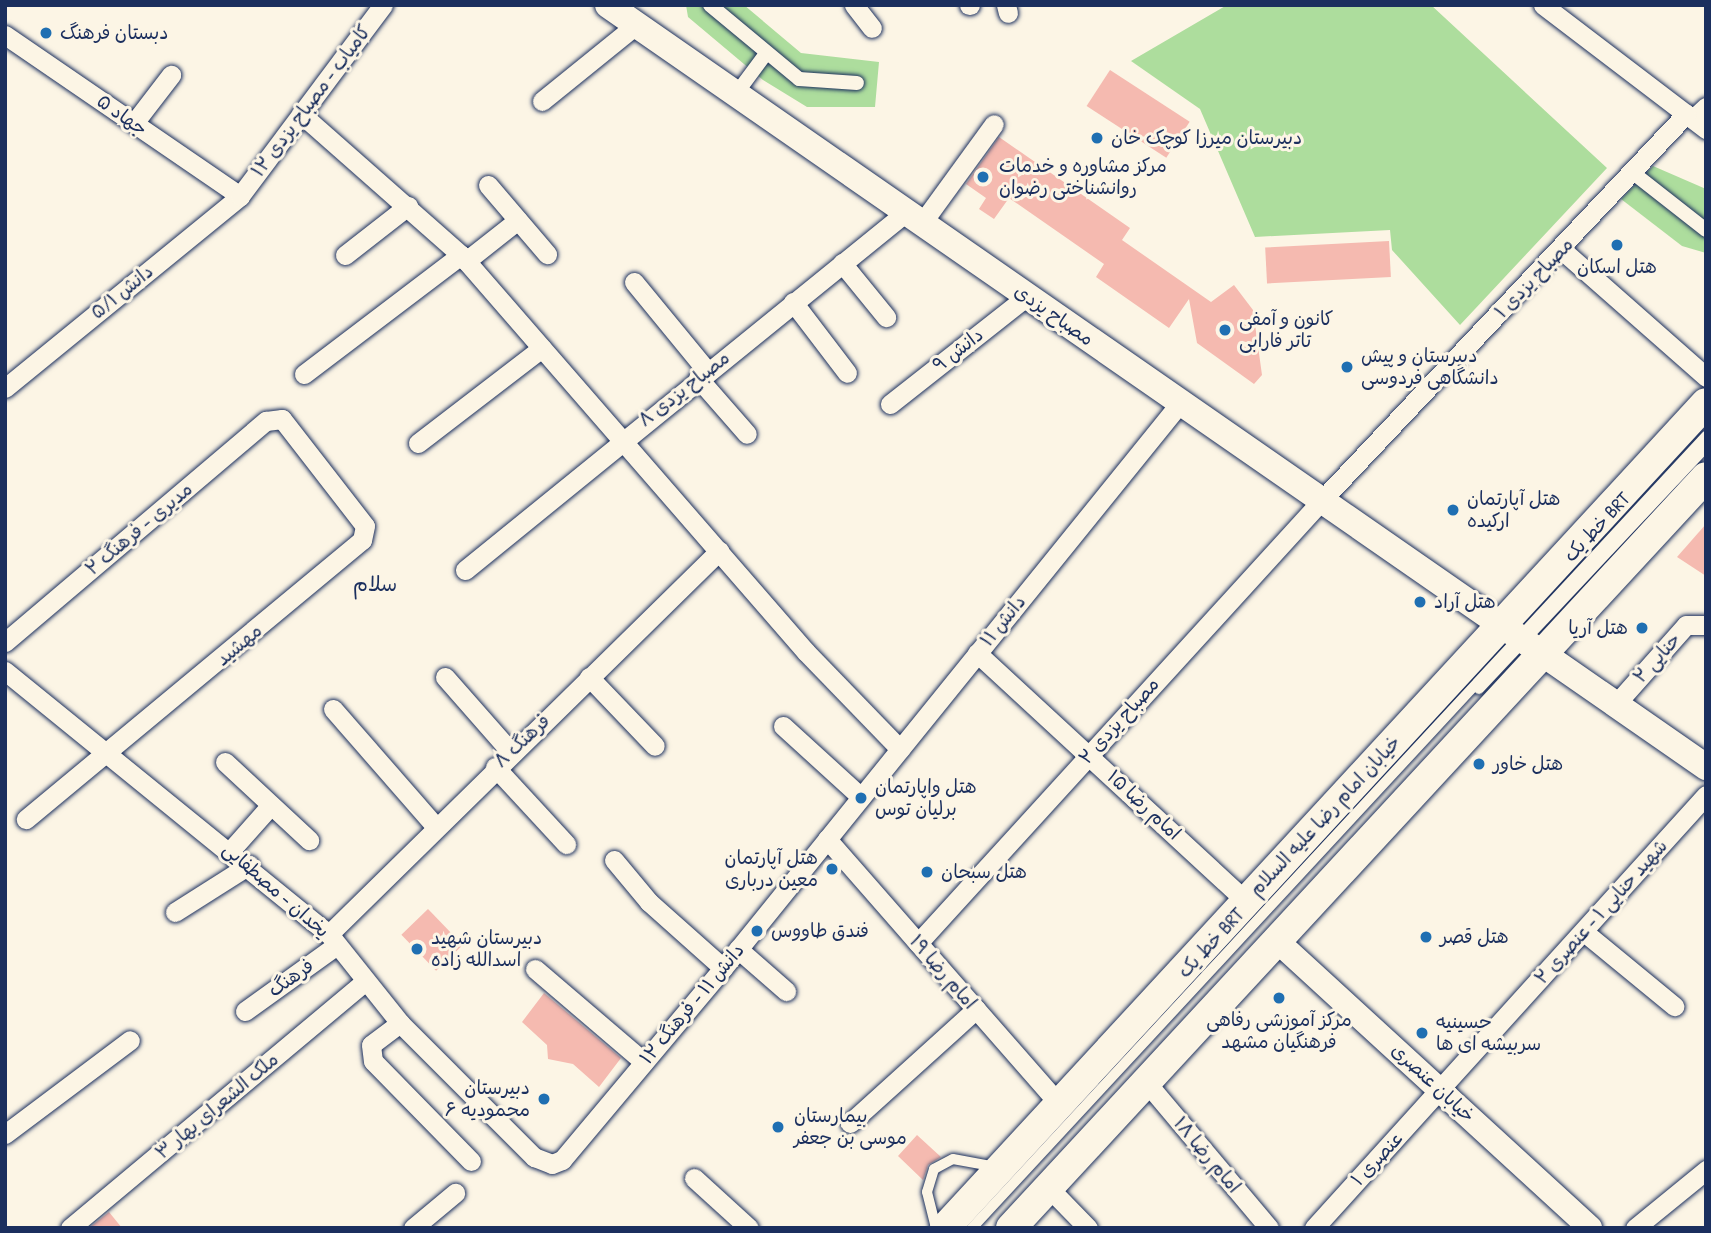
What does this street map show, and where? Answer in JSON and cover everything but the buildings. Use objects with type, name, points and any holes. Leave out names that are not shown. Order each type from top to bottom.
[{"type":"main road","name":"مصباح یزدی","points":[[608,5],[1706,767]]},
{"type":"main road","name":"خیابان امام رضا علیه السلام","points":[[1011,1228],[1276,940],[1521,640],[1706,403]]},
{"type":"main road","name":"خیابان امام رضا علیه السلام","points":[[945,1228],[1246,901],[1521,640],[1706,477]]},
{"type":"street","name":"کامیاب - مصباح یزدی ۱۲","points":[[240,196],[383,5]]},
{"type":"street","points":[[710,5],[765,55],[799,79],[857,83]]},
{"type":"street","points":[[854,5],[872,28]]},
{"type":"street","points":[[1542,6],[1698,117]]},
{"type":"street","points":[[542,101],[636,25]]},
{"type":"street","name":"جهاد ۵","points":[[5,35],[240,196]]},
{"type":"street","points":[[736,94],[765,55]]},
{"type":"street","points":[[134,123],[171,75]]},
{"type":"street","points":[[301,114],[464,258],[719,551],[900,749]]},
{"type":"street","name":"مصباح یزدی ۱","points":[[1321,501],[1562,250],[1632,172],[1698,117]]},
{"type":"street","name":"مصباح یزدی ۸","points":[[465,570],[621,439],[842,263],[914,218],[994,124]]},
{"type":"street","points":[[1632,172],[1706,230]]},
{"type":"street","points":[[488,185],[547,254]]},
{"type":"street","name":"دانش ۵/۱","points":[[5,388],[240,196]]},
{"type":"street","points":[[345,255],[408,206]]},
{"type":"street","points":[[304,374],[518,220]]},
{"type":"street","points":[[1562,250],[1706,377]]},
{"type":"street","points":[[842,263],[886,317]]},
{"type":"street","points":[[634,282],[747,434]]},
{"type":"street","name":"دانش ۹","points":[[890,404],[1027,296]]},
{"type":"street","points":[[793,302],[847,373]]},
{"type":"street","points":[[418,443],[542,348]]},
{"type":"street","name":"دانش ۱۱","points":[[827,839],[1180,402]]},
{"type":"street","name":"مدیری - فرهنگ ۲","points":[[5,642],[274,418],[282,419],[366,534]]},
{"type":"street","name":"مصباح یزدی ۲","points":[[918,943],[1321,501]]},
{"type":"street","name":"مهشید","points":[[26,820],[110,754],[366,534]]},
{"type":"street","name":"فرهنگ ۸","points":[[333,939],[495,767],[719,551]]},
{"type":"street","name":"حنایی ۲","points":[[1615,705],[1686,625],[1706,625]]},
{"type":"street","name":"امام رضا ۱۵","points":[[977,653],[1090,754],[1246,901]]},
{"type":"street","name":"یخدان - مصطفایی","points":[[5,671],[249,865],[333,939],[363,984],[400,1023],[534,1157],[552,1164]]},
{"type":"street","points":[[445,677],[511,752]]},
{"type":"street","points":[[589,677],[655,746]]},
{"type":"street","points":[[333,709],[436,827]]},
{"type":"street","points":[[783,726],[861,797]]},
{"type":"street","points":[[225,762],[309,840]]},
{"type":"street","points":[[495,767],[566,844]]},
{"type":"street","name":"شهید حنایی ۱ - عنصری ۲","points":[[1441,1091],[1706,795]]},
{"type":"street","points":[[230,850],[271,805]]},
{"type":"street","name":"امام رضا ۱۹","points":[[827,839],[1059,1104]]},
{"type":"street","name":"دانش ۱۱ - فرهنگ ۱۲","points":[[552,1164],[562,1160],[827,839]]},
{"type":"street","points":[[614,860],[649,901],[723,968]]},
{"type":"street","points":[[175,912],[249,865]]},
{"type":"street","points":[[1584,932],[1674,1006]]},
{"type":"street","name":"فرهنگ","points":[[245,1011],[333,939]]},
{"type":"street","name":"خیابان عنصری","points":[[1276,940],[1590,1228]]},
{"type":"street","points":[[738,948],[786,991]]},
{"type":"street","points":[[535,969],[644,1062]]},
{"type":"street","name":"ملک الشعرای بهار ۳","points":[[70,1228],[363,984]]},
{"type":"street","points":[[850,1123],[976,1009]]},
{"type":"street","points":[[400,1023],[371,1045],[373,1061],[471,1161]]},
{"type":"street","points":[[5,1134],[130,1040]]},
{"type":"street","name":"امام رضا ۱۸","points":[[1146,1082],[1269,1228]]},
{"type":"street","name":"عنصری ۱","points":[[1314,1228],[1441,1091]]},
{"type":"street","points":[[1635,1228],[1706,1170]]},
{"type":"street","points":[[694,1178],[750,1228]]},
{"type":"street","points":[[1048,1187],[1088,1228]]},
{"type":"street","points":[[413,1228],[455,1193]]},
{"type":"lane","name":"خط یک BRT","points":[[979,1228],[1706,436]]},
{"type":"lane","name":"خط یک BRT","points":[[972,1228],[1521,640],[1706,447]]},
{"type":"lane","points":[[936,1228],[927,1192],[934,1169],[953,1159],[1000,1167]]},
{"type":"green space","points":[[686,5],[744,5],[801,53],[879,62],[875,107],[807,107],[763,80],[688,17]]},
{"type":"green space","points":[[1227,5],[1431,5],[1607,168],[1460,325],[1392,250],[1390,230],[1255,237],[1200,109],[1131,61]]},
{"type":"green space","points":[[1653,166],[1706,189],[1706,253],[1682,246],[1621,199]]},
{"type":"place","name":"دبستان فرهنگ","points":[[46,33]]},
{"type":"place","name":"دبیرستان میرزا کوچک خان","points":[[1097,138]]},
{"type":"place","name":"مرکز مشاوره و خدمات روانشناختی رضوان","points":[[983,177]]},
{"type":"place","name":"هتل اسکان","points":[[1617,245]]},
{"type":"place","name":"کانون و آمفی تاتر فارابی","points":[[1225,330]]},
{"type":"place","name":"دبیرستان و پیش دانشگاهی فردوسی","points":[[1347,367]]},
{"type":"place","name":"هتل آپارتمان ارکیده","points":[[1453,510]]},
{"type":"place","name":"هتل آراد","points":[[1420,602]]},
{"type":"place","name":"هتل آریا","points":[[1642,628]]},
{"type":"place","name":"هتل خاور","points":[[1479,764]]},
{"type":"place","name":"هتل واپارتمان برلیان توس","points":[[861,798]]},
{"type":"place","name":"هتل آپارتمان معین درباری","points":[[832,869]]},
{"type":"place","name":"هتل سبحان","points":[[927,872]]},
{"type":"place","name":"فندق طاووس","points":[[757,931]]},
{"type":"place","name":"هتل قصر","points":[[1426,937]]},
{"type":"place","name":"دبیرستان شهید اسدالله زاده","points":[[417,949]]},
{"type":"place","name":"مرکز آموزشی رفاهی فرهنگیان مشهد","points":[[1279,998]]},
{"type":"place","name":"حسینیه سربیشه ای ها","points":[[1422,1033]]},
{"type":"place","name":"دبیرستان محمودیه ۶","points":[[544,1099]]},
{"type":"place","name":"بیمارستان موسی بن جعفر","points":[[778,1127]]},
{"type":"district","name":"سلام","points":[[375,584]]}]
